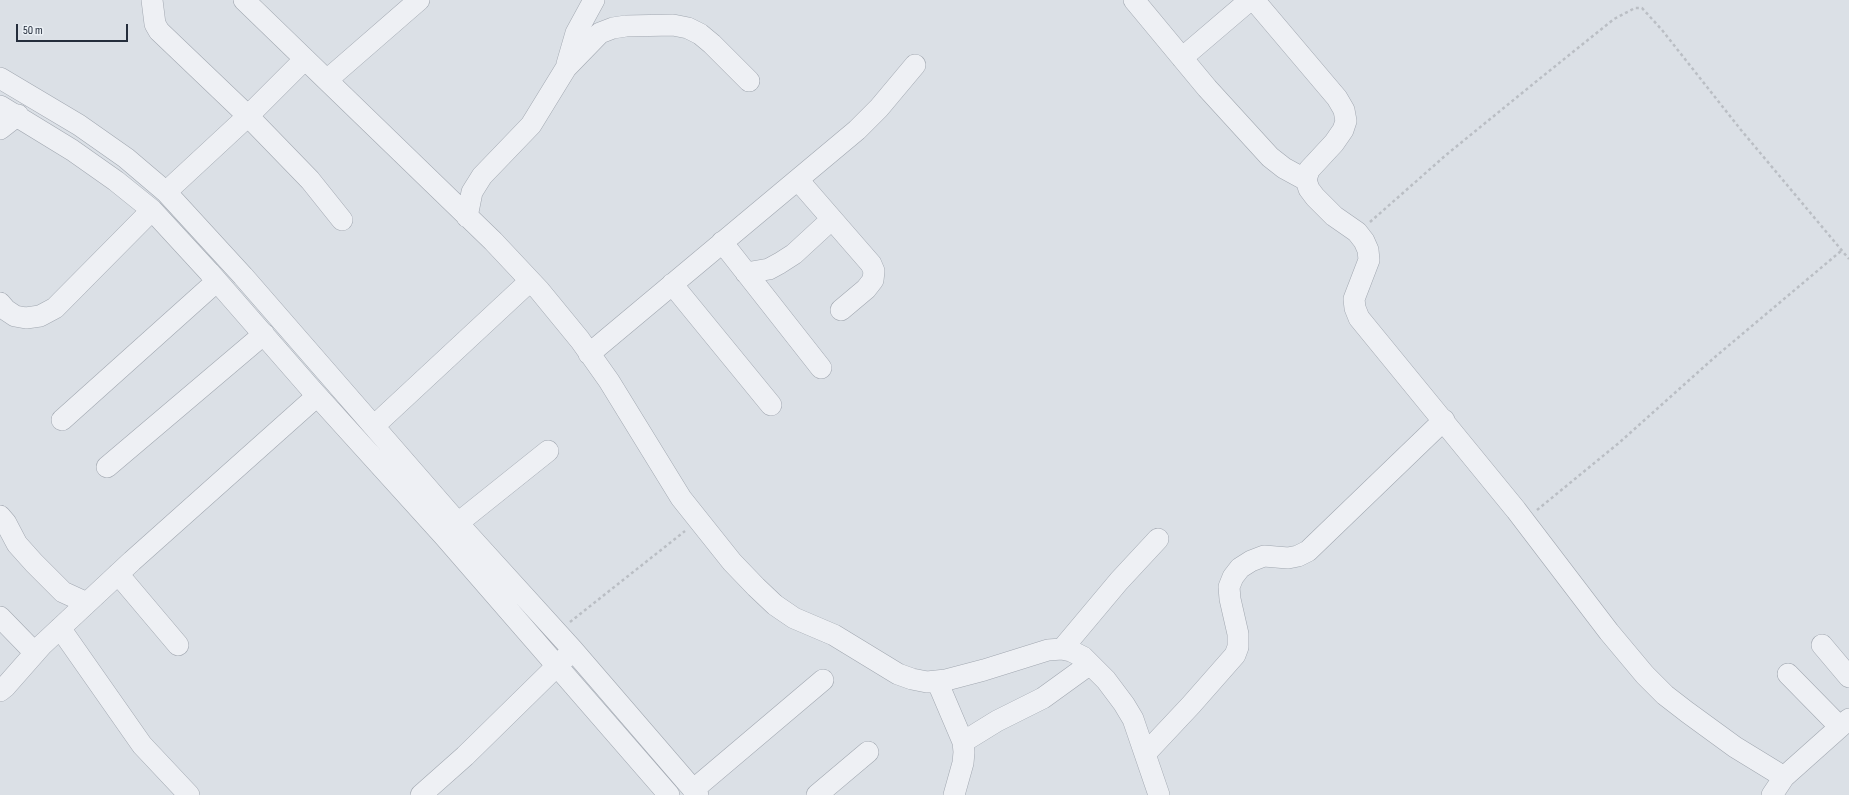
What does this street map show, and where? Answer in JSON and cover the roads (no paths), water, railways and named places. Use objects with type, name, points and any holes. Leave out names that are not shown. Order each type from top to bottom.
[{"type":"street","points":[[152,0],[156,24],[159,31],[248,116],[310,180],[342,220]]},
{"type":"street","points":[[244,0],[467,217],[530,281],[580,340],[613,388],[681,498],[732,562],[756,587],[794,618],[834,635],[898,674],[912,679],[928,682],[937,681],[984,670],[1048,650],[1062,649],[1071,651],[1083,657],[1106,680],[1133,719],[1159,795]]},
{"type":"street","points":[[327,80],[419,0]]},
{"type":"street","points":[[566,68],[576,33],[594,0]]},
{"type":"street","points":[[1134,0],[1182,58],[1270,157],[1284,168],[1306,180]]},
{"type":"street","points":[[1182,58],[1250,0]]},
{"type":"street","points":[[1254,0],[1337,98],[1344,110],[1346,121],[1343,130],[1334,143],[1309,170],[1306,180],[1309,189],[1315,197],[1334,216],[1357,232],[1364,241],[1368,250],[1369,260],[1354,300],[1359,318],[1444,420],[1524,520],[1609,632],[1645,675],[1665,695],[1736,747],[1784,777]]},
{"type":"street","points":[[467,217],[472,192],[482,176],[530,125],[566,68],[600,33],[613,28],[673,25],[688,28],[700,34],[712,44],[749,81]]},
{"type":"street","points":[[166,192],[248,116],[305,59]]},
{"type":"street","points":[[589,354],[857,130],[879,108],[915,65]]},
{"type":"street","points":[[0,78],[79,125],[126,158],[166,192],[243,276],[458,523],[557,632],[565,658],[669,795]]},
{"type":"street","points":[[0,129],[9,111],[72,150],[152,210],[405,493],[696,792],[823,680]]},
{"type":"street","points":[[798,180],[871,264],[874,272],[873,280],[866,289],[841,310]]},
{"type":"street","points":[[0,303],[6,310],[15,316],[26,318],[40,316],[55,308],[152,210]]},
{"type":"street","points":[[746,273],[768,269],[780,263],[794,254],[832,220]]},
{"type":"street","points":[[722,242],[821,368]]},
{"type":"street","points":[[62,420],[217,281]]},
{"type":"street","points":[[374,426],[530,281]]},
{"type":"street","points":[[672,284],[771,405]]},
{"type":"street","points":[[107,467],[264,334]]},
{"type":"street","points":[[0,691],[60,628],[118,574],[317,396]]},
{"type":"street","points":[[1145,754],[1235,655],[1238,647],[1238,634],[1230,599],[1229,587],[1233,577],[1240,568],[1251,561],[1264,556],[1288,558],[1298,556],[1308,551],[1444,420]]},
{"type":"street","points":[[458,523],[548,451]]},
{"type":"street","points":[[0,516],[6,523],[17,544],[63,592],[87,603]]},
{"type":"street","points":[[1062,649],[1114,587],[1158,539]]},
{"type":"street","points":[[118,574],[178,645]]},
{"type":"street","points":[[0,617],[35,653]]},
{"type":"street","points":[[60,628],[142,745],[189,795]]},
{"type":"street","points":[[1822,645],[1849,677]]},
{"type":"street","points":[[421,795],[465,756],[565,658]]},
{"type":"street","points":[[963,742],[997,721],[1043,698],[1090,664]]},
{"type":"street","points":[[1772,795],[1784,777],[1845,723],[1788,674]]},
{"type":"street","points":[[937,681],[963,742],[963,763],[954,795]]},
{"type":"street","points":[[817,795],[868,752]]}]
